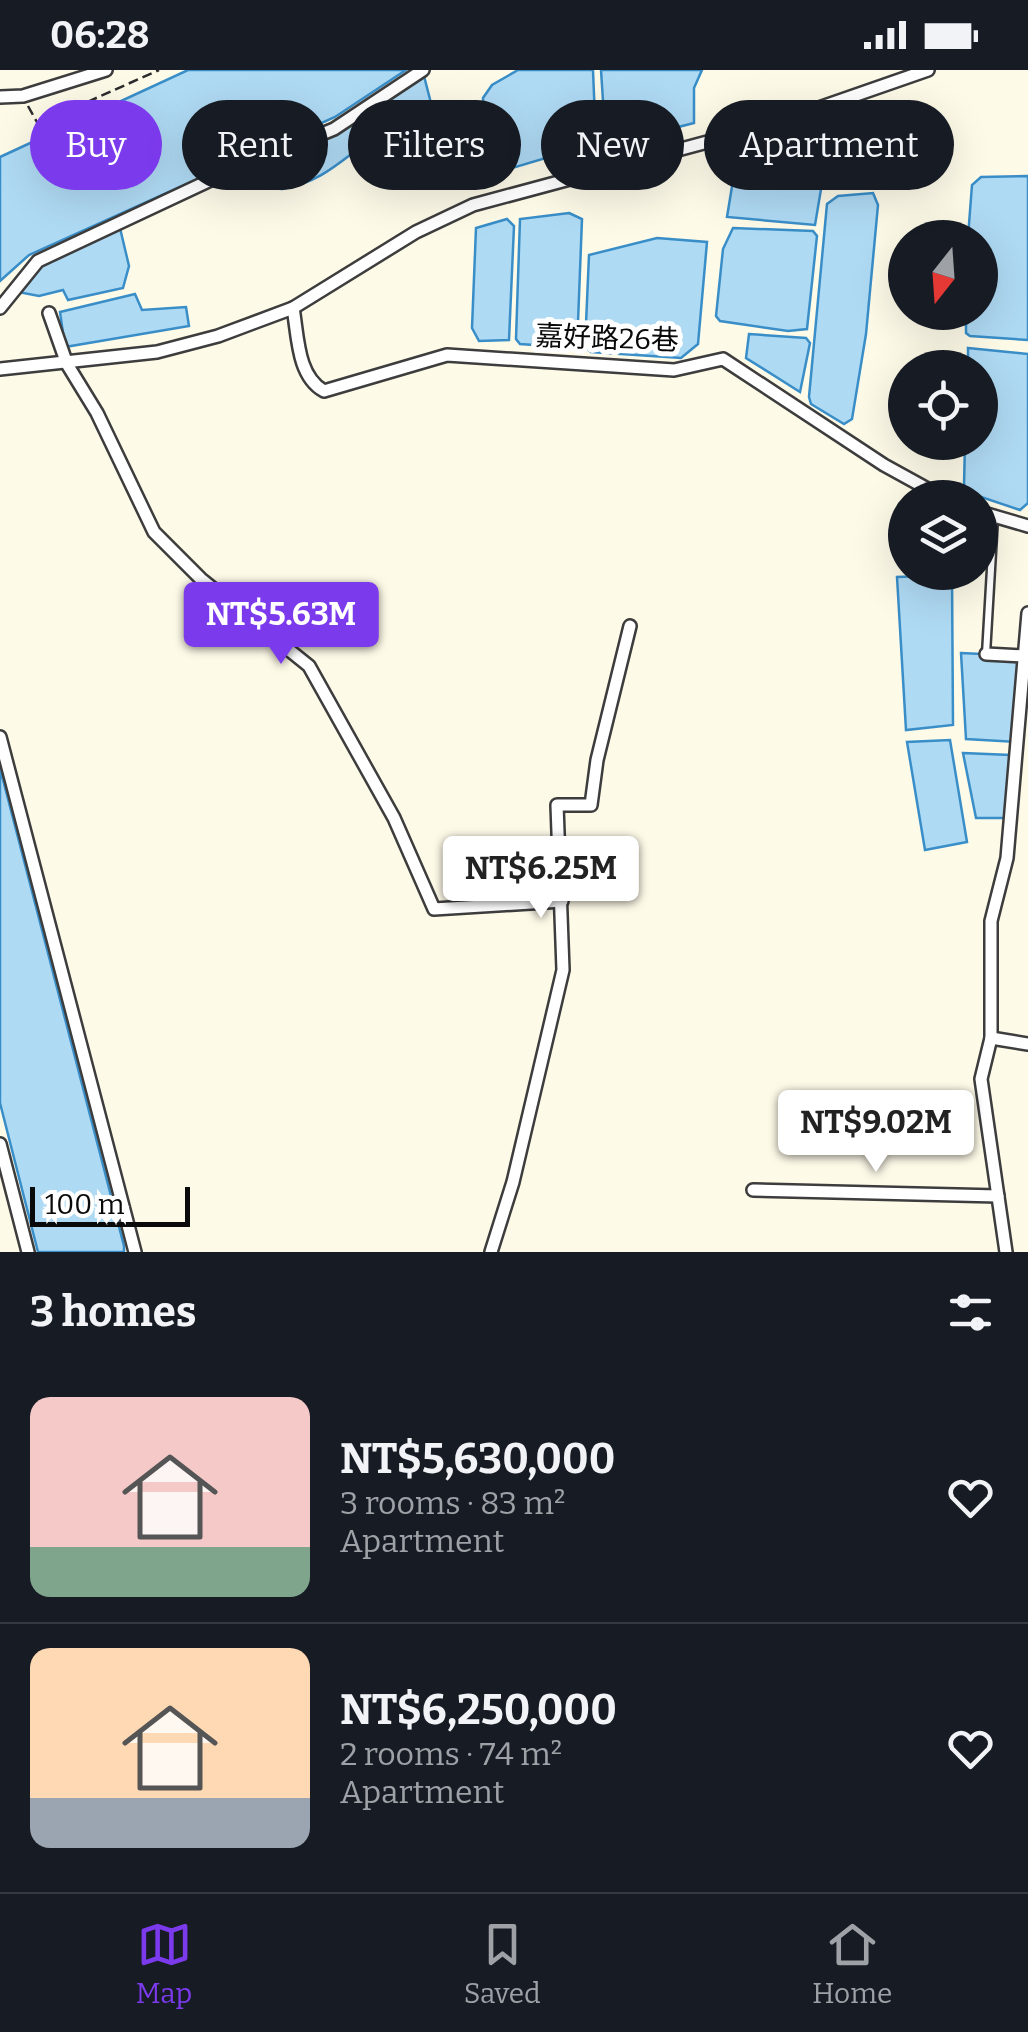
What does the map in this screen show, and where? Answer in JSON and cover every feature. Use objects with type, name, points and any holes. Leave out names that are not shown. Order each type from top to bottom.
[{"type":"street","points":[[0,97],[23,96],[106,70]]},
{"type":"street","points":[[0,308],[38,262],[217,177],[334,129],[423,70]]},
{"type":"street","points":[[0,369],[157,352],[293,308],[416,232],[472,205],[767,126],[928,70]]},
{"type":"street","name":"嘉好路26巷","points":[[293,308],[305,372],[313,385],[324,391],[447,355],[674,370],[723,358],[911,480]]},
{"type":"street","points":[[48,313],[67,364],[96,413],[154,532],[201,579],[309,666],[394,818],[434,909],[562,902]]},
{"type":"street","points":[[998,519],[1028,526]]},
{"type":"street","points":[[1006,1252],[981,1078],[991,1038],[991,921],[1007,858],[1024,706],[1028,613]]},
{"type":"street","points":[[490,1252],[510,1194],[562,970],[557,805],[591,805],[594,798],[597,760],[630,626]]},
{"type":"street","points":[[986,654],[1024,656]]},
{"type":"street","points":[[0,737],[135,1252]]},
{"type":"street","points":[[991,1038],[1028,1044]]},
{"type":"street","points":[[0,1144],[28,1252]]},
{"type":"street","points":[[753,1190],[998,1196]]},
{"type":"lane","points":[[986,654],[990,590]]},
{"type":"path","points":[[23,96],[38,124],[159,70]]},
{"type":"water","points":[[188,70],[406,70],[361,100],[348,100],[348,108],[328,120],[328,100],[182,100],[182,186],[29,255],[0,281],[0,157],[30,143],[30,190],[162,190],[162,100],[123,100]]},
{"type":"water","points":[[518,70],[593,70],[594,100],[541,100],[541,159],[521,165],[521,100],[483,100],[492,85]]},
{"type":"water","points":[[601,70],[702,70],[694,88],[694,123],[684,126],[684,100],[603,100]]},
{"type":"water","points":[[424,76],[430,100],[381,100]]},
{"type":"water","points":[[348,118],[348,156],[328,170],[328,129]]},
{"type":"water","points":[[1028,176],[1028,340],[966,333],[998,330],[998,220],[969,220],[972,185],[981,177]]},
{"type":"water","points":[[731,190],[821,190],[815,225],[727,217]]},
{"type":"water","points":[[873,193],[878,205],[866,334],[852,419],[844,424],[811,404],[809,397],[827,204],[838,196]]},
{"type":"water","points":[[569,213],[582,219],[577,348],[520,344],[516,339],[520,219]]},
{"type":"water","points":[[507,219],[514,226],[509,340],[479,341],[472,328],[476,228]]},
{"type":"water","points":[[120,228],[129,266],[123,288],[68,300],[63,290],[39,296],[18,292],[43,264]]},
{"type":"water","points":[[733,228],[813,231],[817,236],[807,329],[788,331],[720,321],[716,316],[723,249]]},
{"type":"water","points":[[657,238],[707,242],[698,344],[681,358],[591,352],[585,347],[589,255]]},
{"type":"water","points":[[135,294],[142,310],[186,307],[189,326],[65,347],[60,312]]},
{"type":"water","points":[[749,334],[806,338],[810,343],[800,392],[746,358]]},
{"type":"water","points":[[998,351],[1028,354],[1028,503],[1020,510],[998,503],[998,480],[964,480],[965,460],[998,460]]},
{"type":"water","points":[[898,590],[952,590],[953,725],[906,730]]},
{"type":"water","points":[[961,653],[1024,656],[1017,742],[966,739]]},
{"type":"water","points":[[950,740],[967,842],[925,850],[907,742]]},
{"type":"water","points":[[963,753],[1010,755],[1005,818],[976,818]]},
{"type":"water","points":[[0,768],[124,1252],[38,1252],[0,1103]]}]
